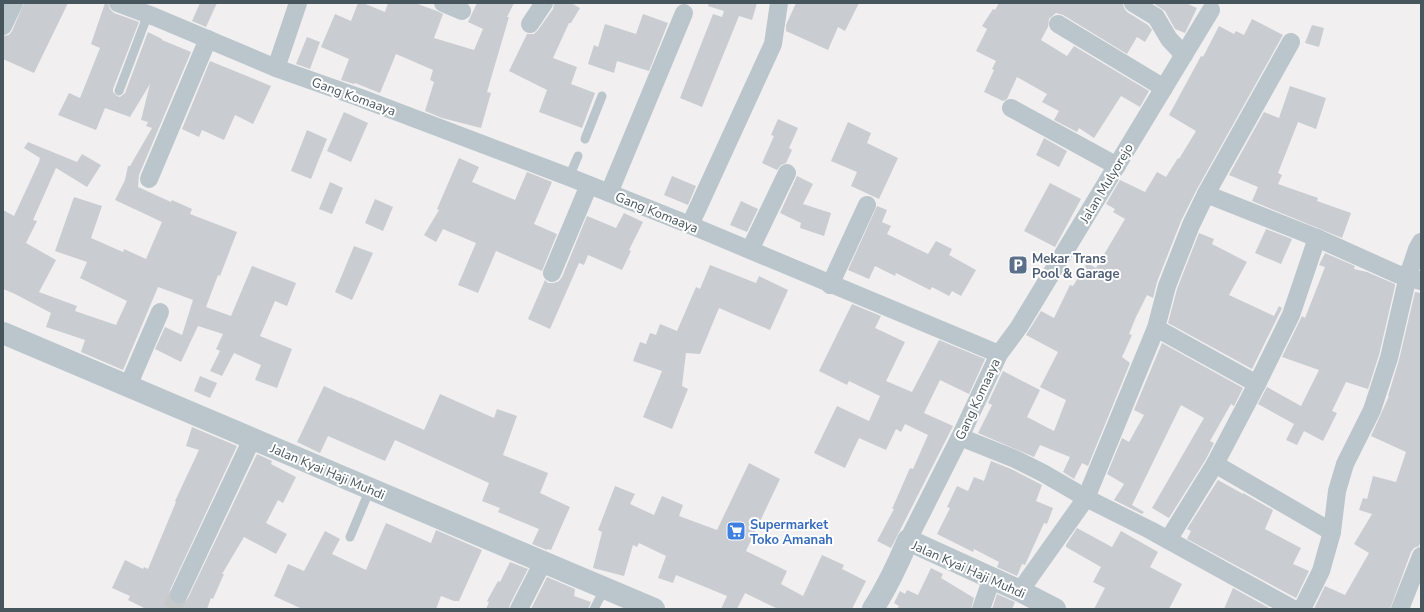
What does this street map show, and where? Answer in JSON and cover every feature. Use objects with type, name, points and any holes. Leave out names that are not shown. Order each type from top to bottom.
[{"type":"street","points":[[3,26],[14,3]]},
{"type":"street","points":[[276,68],[298,3]]},
{"type":"street","points":[[443,3],[462,11]]},
{"type":"street","points":[[530,24],[544,3]]},
{"type":"street","points":[[690,225],[772,44],[779,3]]},
{"type":"street","points":[[1133,3],[1156,17],[1169,39],[1184,55]]},
{"type":"street","name":"Gang Komaaya","points":[[122,4],[276,68],[365,99],[690,225],[830,285],[999,354],[960,437],[908,540]]},
{"type":"street","name":"Jalan Mulyorejo","points":[[999,354],[1019,327],[1211,10]]},
{"type":"street","points":[[609,193],[684,13]]},
{"type":"street","points":[[1058,24],[1164,88]]},
{"type":"street","points":[[149,179],[208,39]]},
{"type":"street","points":[[1020,591],[1086,498],[1156,328],[1167,286],[1191,225],[1206,194],[1291,42]]},
{"type":"street","points":[[1011,108],[1117,166]]},
{"type":"street","points":[[750,250],[787,173]]},
{"type":"street","points":[[552,272],[589,185]]},
{"type":"street","points":[[1206,194],[1316,238],[1397,274],[1415,279]]},
{"type":"street","points":[[830,285],[867,205]]},
{"type":"street","points":[[1168,540],[1215,464],[1257,384],[1290,315],[1316,238]]},
{"type":"street","points":[[1302,609],[1321,571],[1332,532],[1337,491],[1345,464],[1372,410],[1415,279],[1417,249],[1421,242]]},
{"type":"street","points":[[128,386],[160,312]]},
{"type":"street","points":[[1156,328],[1257,384]]},
{"type":"street","name":"Jalan Kyai Haji Muhdi","points":[[3,333],[654,609]]},
{"type":"street","points":[[960,437],[1015,459],[1043,473],[1086,498],[1168,540],[1293,609]]},
{"type":"street","points":[[179,594],[252,439]]},
{"type":"street","points":[[1215,464],[1332,532]]},
{"type":"street","name":"Jalan Kyai Haji Muhdi","points":[[873,609],[881,597],[908,540],[1020,591],[1055,609]]},
{"type":"street","points":[[1400,609],[1421,556]]},
{"type":"street","points":[[519,609],[542,562]]},
{"type":"street","points":[[981,609],[992,578]]},
{"type":"lane","points":[[119,91],[148,14]]},
{"type":"lane","points":[[585,139],[602,96]]},
{"type":"lane","points":[[569,177],[578,156]]},
{"type":"lane","points":[[350,537],[370,489]]},
{"type":"lane","points":[[594,609],[605,588]]},
{"type":"building","points":[[24,3],[68,3],[34,73],[3,59],[3,36],[9,35],[12,31]]},
{"type":"building","points":[[105,3],[108,3],[110,9],[114,13],[139,22],[113,89],[113,92],[117,96],[120,97],[125,93],[148,32],[162,40],[191,52],[139,175],[138,187],[171,202],[172,200],[192,209],[190,214],[237,232],[206,307],[231,316],[252,266],[296,283],[287,306],[275,301],[260,336],[292,349],[277,388],[255,380],[261,365],[234,353],[222,376],[210,371],[220,351],[216,349],[223,334],[198,326],[181,362],[155,349],[165,327],[182,335],[193,300],[158,287],[123,370],[81,352],[85,340],[46,327],[51,313],[3,289],[3,210],[14,216],[40,158],[24,148],[28,142],[77,162],[82,154],[101,165],[87,187],[56,168],[33,220],[37,221],[26,243],[56,260],[39,292],[77,306],[75,311],[116,325],[127,301],[80,278],[87,262],[55,251],[74,197],[102,206],[91,238],[123,252],[124,249],[146,259],[162,222],[115,200],[125,180],[128,166],[130,166],[152,128],[146,126],[148,122],[141,120],[150,84],[130,117],[105,108],[96,130],[58,115],[69,93],[80,98],[100,48],[91,44]]},
{"type":"building","points":[[200,3],[217,3],[206,27],[192,21]]},
{"type":"building","points":[[358,3],[363,3],[385,12],[388,3],[415,3],[437,11],[443,14],[434,38],[474,50],[483,29],[468,22],[477,3],[514,3],[507,17],[509,17],[487,92],[491,93],[481,128],[442,118],[425,111],[434,82],[430,80],[433,70],[396,54],[380,93],[355,83],[341,80],[349,59],[321,47],[335,14],[351,21]]},
{"type":"building","points":[[554,3],[571,3],[580,8],[571,23],[569,23],[553,58],[577,67],[571,84],[595,93],[582,128],[539,112],[547,90],[509,71],[527,34],[534,34],[538,30],[553,9]]},
{"type":"building","points":[[709,3],[757,3],[752,20],[739,16],[702,107],[680,98],[713,14],[722,17],[724,11],[708,6]]},
{"type":"building","points":[[796,3],[859,3],[845,31],[838,27],[828,50],[786,31],[786,25]]},
{"type":"building","points":[[999,3],[1123,3],[1127,12],[1148,25],[1152,30],[1145,42],[1137,37],[1127,54],[1063,15],[1056,13],[1049,19],[1048,27],[1041,40],[1067,56],[1074,46],[1149,91],[1140,107],[1121,96],[1094,138],[1079,128],[1077,132],[1054,120],[1059,111],[1042,102],[1047,94],[1017,77],[1007,99],[1003,101],[984,92],[994,70],[992,69],[996,61],[976,51],[987,29],[982,26],[993,9],[995,10]]},
{"type":"building","points":[[1153,3],[1186,3],[1197,8],[1185,33],[1175,29],[1165,11]]},
{"type":"building","points":[[643,14],[668,23],[649,71],[617,61],[614,73],[588,64],[594,45],[598,47],[605,24],[636,34]]},
{"type":"building","points":[[1252,19],[1283,35],[1197,189],[1181,221],[1157,282],[1153,298],[1147,295],[1136,317],[1129,334],[1132,335],[1122,357],[1130,363],[1088,466],[1082,463],[1074,479],[1063,472],[1070,457],[1040,445],[1034,457],[978,433],[992,405],[988,403],[1003,371],[1040,390],[1027,417],[1054,431],[1066,400],[1040,387],[1058,352],[1026,335],[1041,311],[1054,318],[1070,285],[1073,286],[1087,263],[1096,268],[1125,219],[1113,212],[1115,209],[1106,204],[1120,180],[1145,192],[1157,172],[1166,177],[1178,158],[1179,159],[1196,131],[1169,115],[1201,56],[1203,57],[1219,26],[1234,34],[1236,31],[1244,35]]},
{"type":"building","points":[[1312,25],[1324,28],[1319,47],[1305,43]]},
{"type":"building","points":[[307,37],[320,42],[310,69],[296,64]]},
{"type":"building","points":[[210,61],[271,86],[253,124],[235,115],[224,140],[202,130],[199,137],[182,129]]},
{"type":"building","points":[[1290,86],[1326,98],[1316,129],[1298,122],[1278,173],[1282,175],[1278,184],[1318,198],[1317,201],[1351,213],[1342,238],[1252,201],[1258,187],[1229,175],[1264,112],[1279,118]]},
{"type":"building","points":[[344,112],[368,123],[351,162],[327,151]]},
{"type":"building","points":[[778,119],[798,128],[789,148],[792,150],[786,163],[781,165],[777,170],[762,163],[774,136],[771,135]]},
{"type":"building","points":[[848,122],[871,133],[867,143],[898,158],[879,199],[851,186],[857,172],[831,161]]},
{"type":"building","points":[[307,130],[327,139],[311,179],[291,171]]},
{"type":"building","points":[[1044,138],[1067,151],[1059,167],[1036,155]]},
{"type":"building","points":[[459,158],[479,167],[472,182],[515,200],[527,172],[552,182],[534,224],[557,234],[542,271],[496,251],[478,293],[458,285],[476,243],[443,229],[436,242],[424,235],[439,210],[437,209]]},
{"type":"building","points":[[672,176],[696,186],[688,205],[664,195]]},
{"type":"building","points":[[797,176],[813,184],[803,204],[831,213],[824,236],[800,228],[801,223],[780,213]]},
{"type":"building","points":[[330,182],[343,188],[332,214],[319,209]]},
{"type":"building","points":[[1050,183],[1081,199],[1055,247],[1024,231]]},
{"type":"building","points":[[375,199],[393,207],[383,231],[365,223]]},
{"type":"building","points":[[741,201],[758,209],[747,232],[730,225]]},
{"type":"building","points":[[877,206],[887,210],[882,222],[891,226],[887,234],[928,254],[936,241],[952,249],[949,255],[976,270],[961,296],[952,291],[949,296],[932,287],[930,290],[896,273],[895,276],[875,266],[869,279],[848,270]]},
{"type":"building","points":[[624,213],[643,222],[629,250],[631,251],[622,270],[588,255],[584,265],[579,263],[550,329],[528,319],[545,280],[548,283],[554,283],[559,281],[562,277],[587,216],[616,228]]},
{"type":"building","points":[[1266,229],[1292,239],[1281,264],[1255,253]]},
{"type":"building","points":[[1199,233],[1214,239],[1212,244],[1247,262],[1229,295],[1274,316],[1279,306],[1282,308],[1252,369],[1168,323],[1177,289]]},
{"type":"building","points":[[354,246],[373,253],[352,300],[335,292]]},
{"type":"building","points":[[1325,253],[1355,266],[1354,269],[1367,272],[1395,284],[1395,286],[1379,355],[1368,389],[1346,382],[1332,411],[1337,413],[1323,441],[1304,431],[1297,445],[1286,440],[1294,424],[1258,404],[1267,387],[1301,406],[1319,370],[1282,357],[1302,316],[1305,318],[1325,267],[1319,265]]},
{"type":"building","points":[[710,265],[756,283],[759,276],[788,290],[770,330],[719,308],[700,354],[686,353],[682,386],[688,389],[672,429],[643,417],[662,371],[633,361],[640,342],[646,344],[650,333],[656,335],[660,324],[677,331],[696,287],[700,289]]},
{"type":"building","points":[[1415,292],[1421,293],[1421,541],[1419,546],[1414,548],[1411,552],[1390,609],[1314,609],[1325,586],[1345,595],[1369,553],[1354,544],[1372,514],[1359,510],[1363,498],[1367,499],[1373,476],[1396,482],[1406,452],[1371,436],[1389,396]]},
{"type":"building","points":[[852,304],[881,316],[875,328],[905,342],[886,381],[912,392],[939,340],[985,359],[969,394],[940,380],[924,413],[953,426],[891,548],[877,541],[894,509],[892,509],[910,468],[913,469],[928,435],[905,424],[901,432],[896,429],[886,450],[859,438],[845,468],[814,453],[837,406],[869,421],[880,396],[849,381],[847,385],[819,371]]},
{"type":"building","points":[[1162,343],[1243,388],[1234,406],[1231,404],[1210,441],[1214,443],[1206,459],[1169,518],[1152,508],[1204,418],[1181,405],[1132,505],[1144,512],[1142,514],[1114,500],[1124,484],[1107,474],[1122,438],[1129,442],[1144,415],[1134,410]]},
{"type":"building","points":[[200,376],[217,383],[210,398],[194,391]]},
{"type":"building","points":[[324,386],[424,430],[440,394],[494,418],[497,409],[517,416],[503,455],[548,473],[540,493],[570,507],[551,550],[547,550],[532,544],[539,529],[498,512],[500,508],[482,501],[489,483],[395,440],[385,461],[328,436],[320,453],[297,442]]},
{"type":"building","points":[[192,427],[237,446],[170,590],[169,595],[171,600],[175,604],[180,604],[185,602],[188,598],[257,454],[272,461],[271,464],[296,477],[283,503],[278,500],[266,523],[287,534],[276,554],[244,537],[222,574],[224,574],[213,599],[211,598],[207,609],[146,609],[128,600],[130,596],[112,588],[125,560],[143,569],[144,567],[148,569],[176,502],[175,501],[199,450],[186,446]]},
{"type":"building","points":[[991,461],[1011,469],[1042,485],[1036,501],[1053,508],[1047,524],[1044,523],[1025,565],[1022,564],[1017,576],[997,567],[999,562],[974,549],[973,552],[937,534],[950,508],[947,507],[957,486],[968,491],[974,477],[984,481]]},
{"type":"building","points":[[749,463],[780,479],[746,551],[787,571],[781,584],[803,596],[822,555],[844,565],[842,569],[866,581],[852,609],[778,609],[745,593],[737,609],[721,609],[727,596],[676,575],[673,583],[658,578],[666,556],[639,543],[637,547],[633,545],[624,576],[593,568],[602,532],[598,530],[615,486],[635,494],[630,504],[654,515],[662,496],[683,505],[679,516],[717,530]]},
{"type":"building","points":[[1218,480],[1273,510],[1265,529],[1301,548],[1293,564],[1309,571],[1296,598],[1187,539],[1191,531],[1187,529]]},
{"type":"building","points":[[386,523],[431,543],[436,530],[482,550],[459,601],[454,601],[441,596],[436,609],[302,609],[274,596],[288,564],[304,571],[325,531],[340,539],[332,554],[366,570]]},
{"type":"building","points":[[1077,528],[1112,547],[1121,531],[1158,552],[1150,567],[1182,584],[1169,609],[1094,609],[1105,588],[1093,582],[1101,567],[1066,547]]},
{"type":"building","points":[[510,562],[528,569],[510,604],[509,609],[486,609],[489,602],[487,601],[498,581],[500,582]]},
{"type":"building","points":[[931,568],[943,574],[941,578],[974,598],[971,609],[897,609],[899,606],[894,603],[900,591],[905,594],[907,590],[918,595]]},
{"type":"building","points":[[547,577],[575,589],[574,596],[591,602],[588,609],[531,609]]},
{"type":"building","points":[[1233,588],[1271,609],[1224,609]]},
{"type":"building","points":[[997,594],[1015,602],[1012,609],[992,609]]},
{"type":"tunnel","points":[[172,609],[179,594]]},
{"type":"place","name":"Mekar Trans Pool & Garage","points":[[1018,265]]},
{"type":"place","name":"Supermarket Toko Amanah","points":[[736,531]]}]
